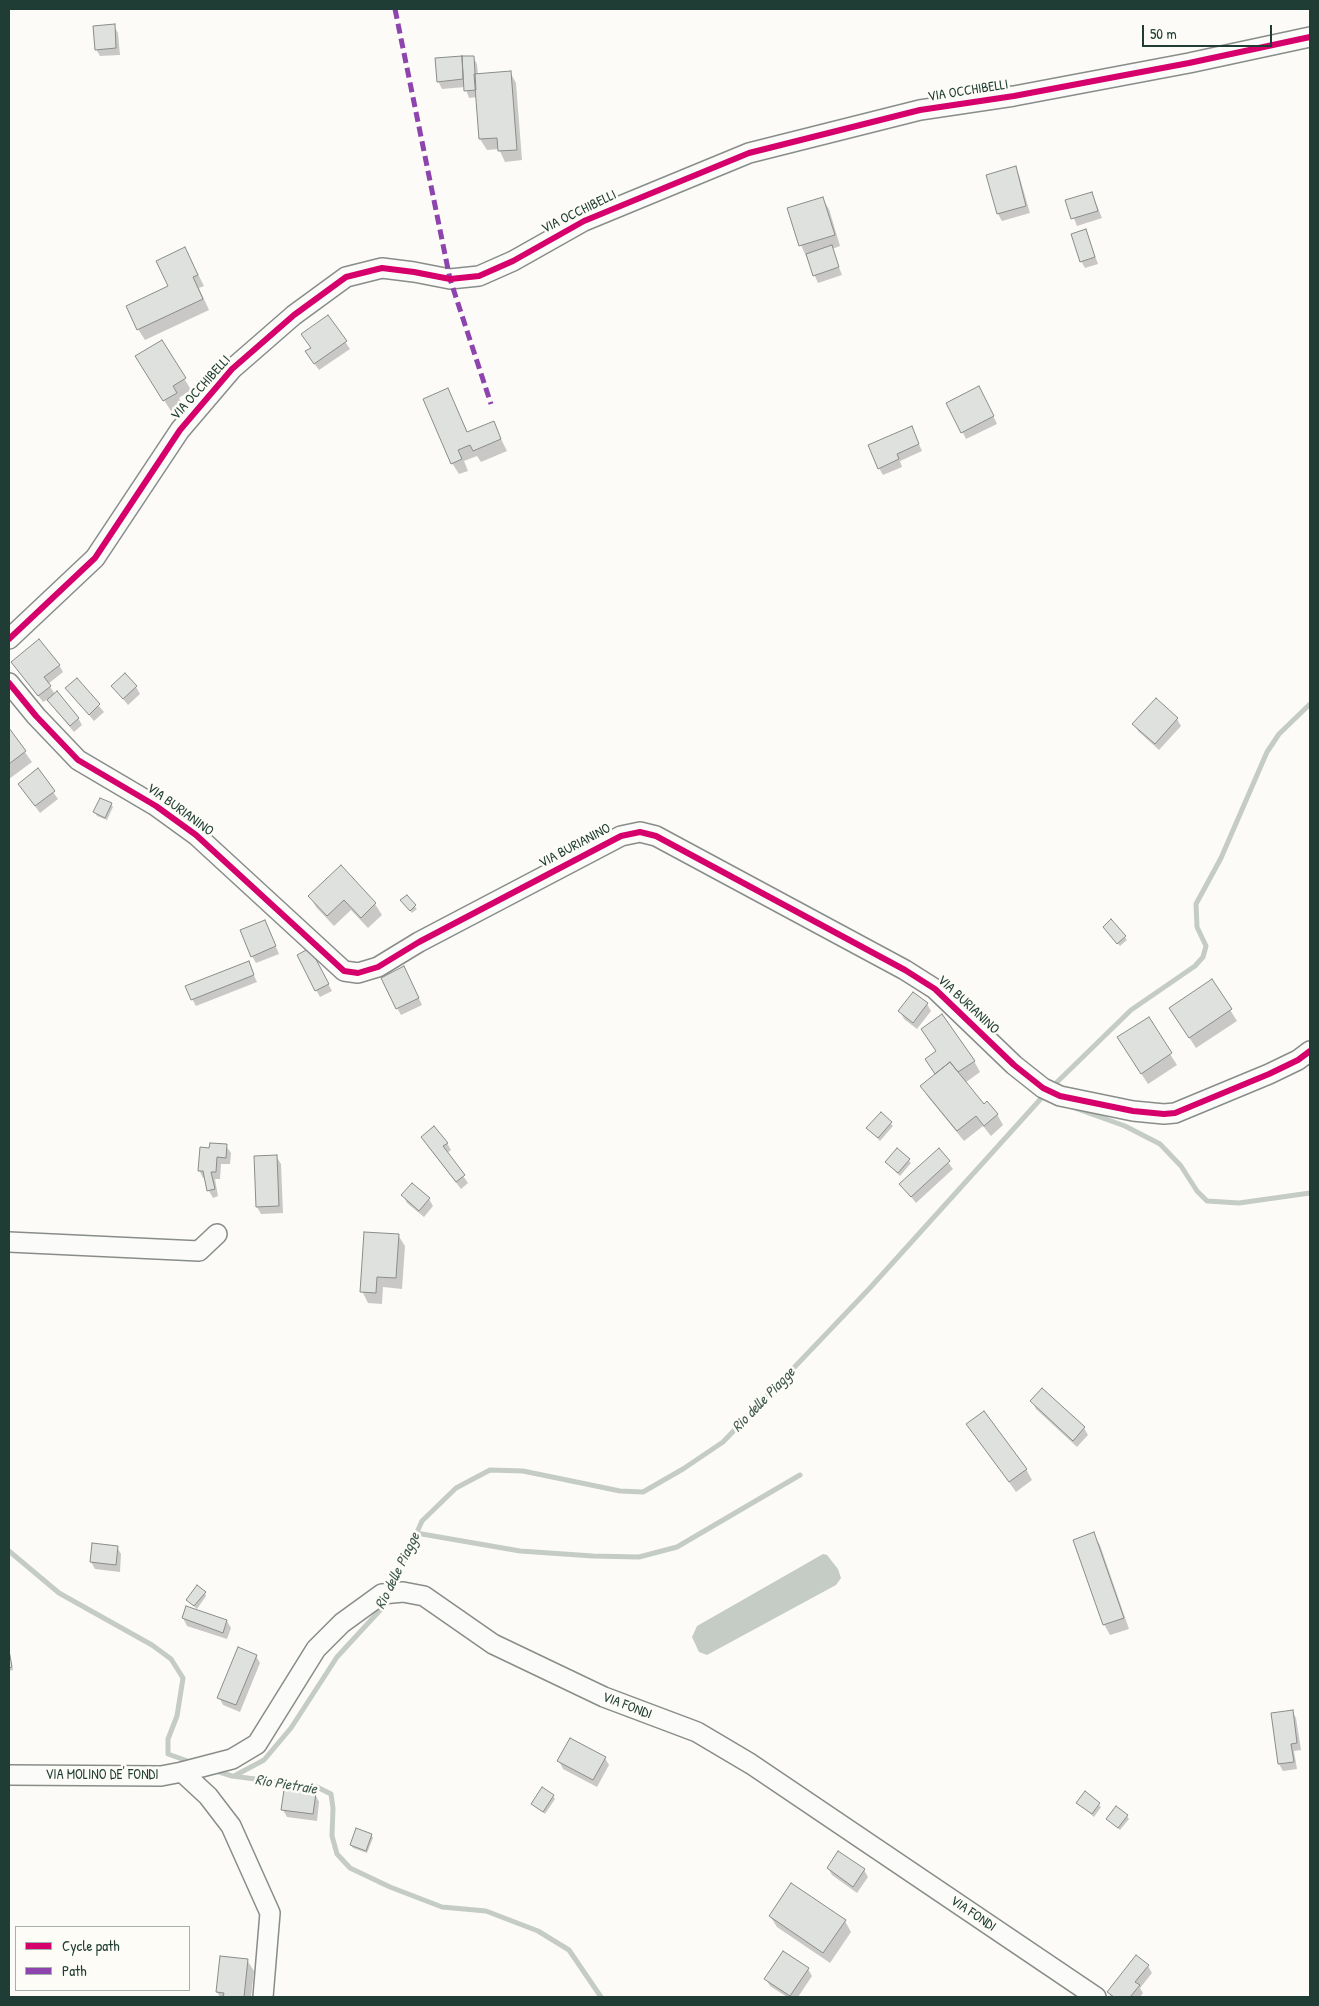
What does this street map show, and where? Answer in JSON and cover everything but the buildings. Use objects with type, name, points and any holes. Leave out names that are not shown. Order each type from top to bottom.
[{"type":"street","name":"VIA OCCHIBELLI","points":[[9,639],[96,558],[180,430],[232,369],[294,316],[346,277],[382,268],[450,279],[479,276],[513,261],[584,221],[749,153],[920,110],[1024,94],[1189,63],[1310,37]]},
{"type":"street","name":"VIA BURIANINO","points":[[9,683],[36,716],[78,760],[156,806],[196,835],[344,971],[358,973],[378,967],[420,942],[621,836],[640,832],[656,836],[905,970],[935,989],[1014,1065],[1043,1088],[1060,1096],[1133,1111],[1164,1114],[1175,1113],[1270,1074],[1298,1060],[1310,1051]]},
{"type":"street","points":[[9,1242],[199,1251],[217,1234]]},
{"type":"street","name":"VIA FONDI","points":[[182,1772],[232,1759],[257,1744],[316,1649],[342,1623],[382,1594],[403,1592],[424,1596],[493,1644],[604,1697],[697,1732],[758,1770],[1096,1997]]},
{"type":"street","points":[[182,1772],[208,1796],[231,1826],[270,1913],[262,1997]]},
{"type":"street","name":"VIA MOLINO DE' FONDI","points":[[9,1775],[161,1776],[182,1772]]},
{"type":"shaded area","points":[[823,1554],[827,1555],[838,1569],[841,1578],[836,1585],[707,1655],[699,1652],[692,1637],[697,1626]]},
{"type":"waterway","points":[[1052,1087],[1131,1010],[1195,966],[1203,957],[1206,946],[1197,927],[1196,904],[1221,858],[1267,752],[1279,734],[1310,704]]},
{"type":"waterway","name":"Rio delle Piagge","points":[[391,1590],[422,1521],[456,1488],[490,1470],[523,1471],[620,1491],[643,1492],[683,1469],[723,1442],[869,1289],[1046,1093]]},
{"type":"waterway","name":"Rio delle Piagge","points":[[1072,1107],[1125,1126],[1160,1144],[1181,1166],[1197,1191],[1207,1201],[1239,1203],[1310,1193]]},
{"type":"waterway","points":[[416,1533],[520,1551],[639,1557],[677,1547],[800,1475]]},
{"type":"waterway","name":"Rio Pietraie","points":[[9,1551],[59,1593],[152,1645],[171,1659],[183,1678],[177,1716],[168,1739],[168,1754],[193,1763]]},
{"type":"waterway","name":"Rio delle Piagge","points":[[234,1776],[264,1760],[291,1728],[337,1657],[383,1607],[387,1597]]},
{"type":"waterway","name":"Rio Pietraie","points":[[213,1770],[232,1776],[317,1787],[331,1794],[333,1808],[332,1836],[337,1854],[350,1868],[390,1887],[442,1907],[486,1911],[538,1931],[569,1950],[601,1997]]},
{"type":"marked path","points":[[395,9],[450,279],[491,404]]},
{"type":"cycle path","points":[[9,639],[95,558],[180,430],[232,369],[294,315],[346,277],[382,268],[450,279],[479,276],[513,261],[584,221],[749,153],[920,110],[1014,96],[1189,63],[1310,37]]},
{"type":"cycle path","points":[[9,683],[36,716],[78,760],[156,806],[196,835],[344,971],[358,973],[378,967],[419,942],[621,836],[640,832],[656,836],[905,970],[935,989],[1014,1065],[1043,1088],[1060,1096],[1133,1111],[1164,1114],[1175,1113],[1269,1074],[1298,1060],[1310,1051]]}]
